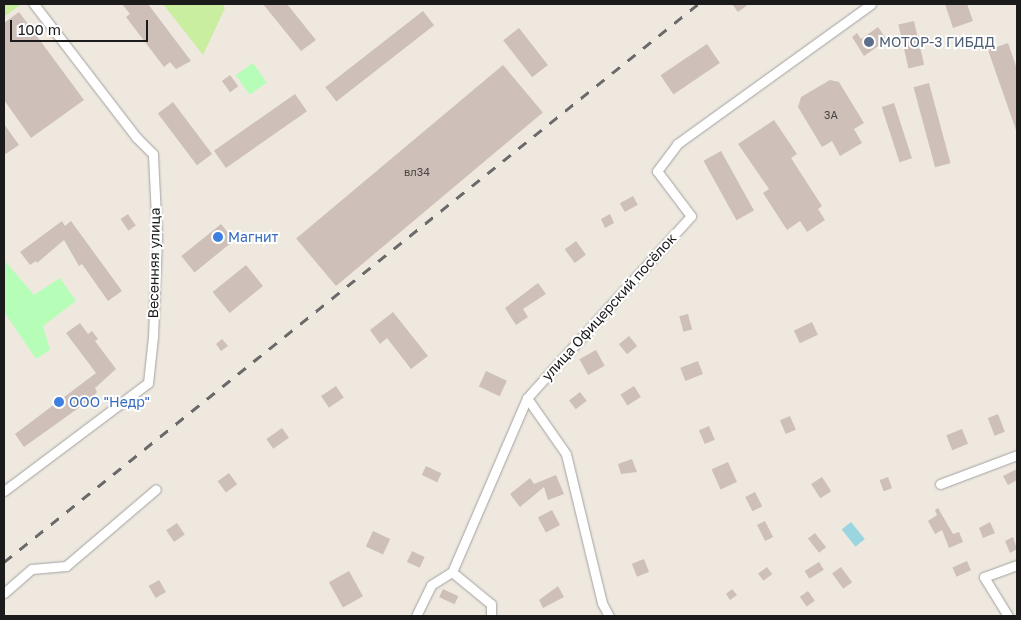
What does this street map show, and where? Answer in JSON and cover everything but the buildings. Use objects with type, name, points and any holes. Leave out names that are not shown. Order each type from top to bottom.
[{"type":"street","name":"Весенняя улица","points":[[4,491],[148,383],[153,337],[157,237],[153,154],[136,137],[34,4]]},
{"type":"street","name":"улица Офицерский посёлок","points":[[452,572],[528,398],[691,216],[657,171],[677,144],[871,4]]},
{"type":"street","points":[[528,398],[566,454],[602,603],[609,616]]},
{"type":"street","points":[[940,484],[1017,455]]},
{"type":"street","points":[[4,592],[32,569],[66,566],[156,489]]},
{"type":"street","points":[[1008,616],[984,577],[1017,564]]},
{"type":"street","points":[[416,616],[431,584],[452,572],[491,604],[491,616]]},
{"type":"green space","points":[[4,4],[19,4],[20,5],[4,17]]},
{"type":"green space","points":[[163,4],[222,4],[225,8],[203,55]]},
{"type":"green space","points":[[253,63],[267,83],[250,95],[236,75]]},
{"type":"green space","points":[[4,260],[34,295],[60,278],[76,301],[43,326],[50,350],[36,359],[4,312]]},
{"type":"water","points":[[851,522],[865,539],[856,547],[842,530]]},
{"type":"railway","points":[[4,562],[698,4]]},
{"type":"place","name":"МОТОР-3 ГИБДД","points":[[869,42]]},
{"type":"place","name":"Магнит","points":[[218,237]]},
{"type":"place","name":"ООО \"Недр\"","points":[[59,402]]}]
